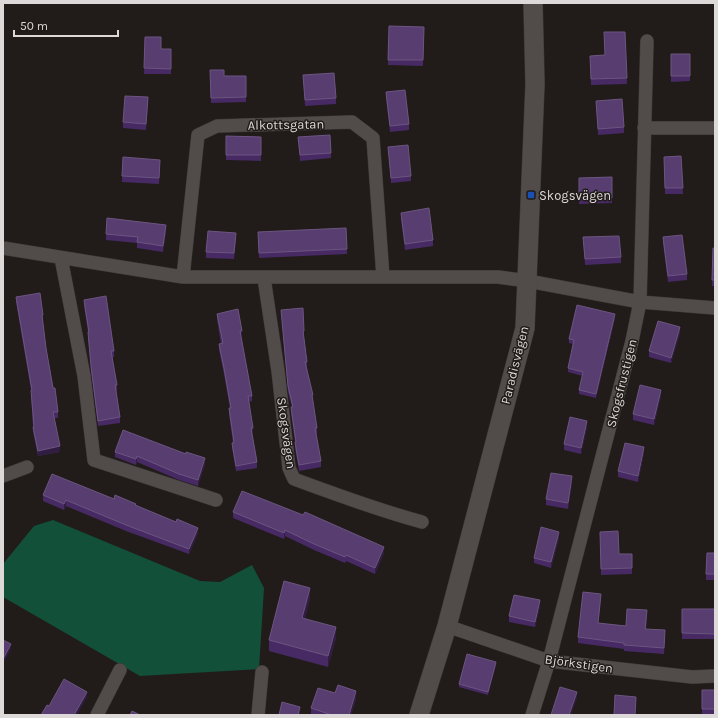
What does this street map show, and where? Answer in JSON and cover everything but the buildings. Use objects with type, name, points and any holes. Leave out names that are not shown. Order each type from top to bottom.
[{"type":"street","name":"Paradisvägen","points":[[419,715],[447,626],[525,328],[536,84],[533,3]]},
{"type":"street","name":"Skogsfrustigen","points":[[532,715],[549,661],[632,341],[640,302],[647,41]]},
{"type":"street","name":"Alkottsgatan","points":[[183,277],[198,136],[217,126],[352,122],[373,138],[383,277]]},
{"type":"street","points":[[644,128],[715,128]]},
{"type":"street","points":[[3,248],[183,277],[498,277],[528,280],[640,302],[715,308]]},
{"type":"street","points":[[61,258],[84,376],[94,460],[216,500]]},
{"type":"street","name":"Skogsvägen","points":[[264,278],[278,371],[289,468],[294,479],[350,501],[422,522]]},
{"type":"street","points":[[3,476],[27,467]]},
{"type":"street","name":"Björkstigen","points":[[447,626],[549,661],[692,677],[715,676]]},
{"type":"street","points":[[97,715],[120,670]]},
{"type":"street","points":[[258,715],[262,672]]},
{"type":"green space","points":[[53,520],[200,581],[220,582],[252,565],[264,588],[259,669],[140,676],[3,597],[3,564],[34,526]]},
{"type":"place","name":"Skogsvägen","points":[[531,195]]}]
